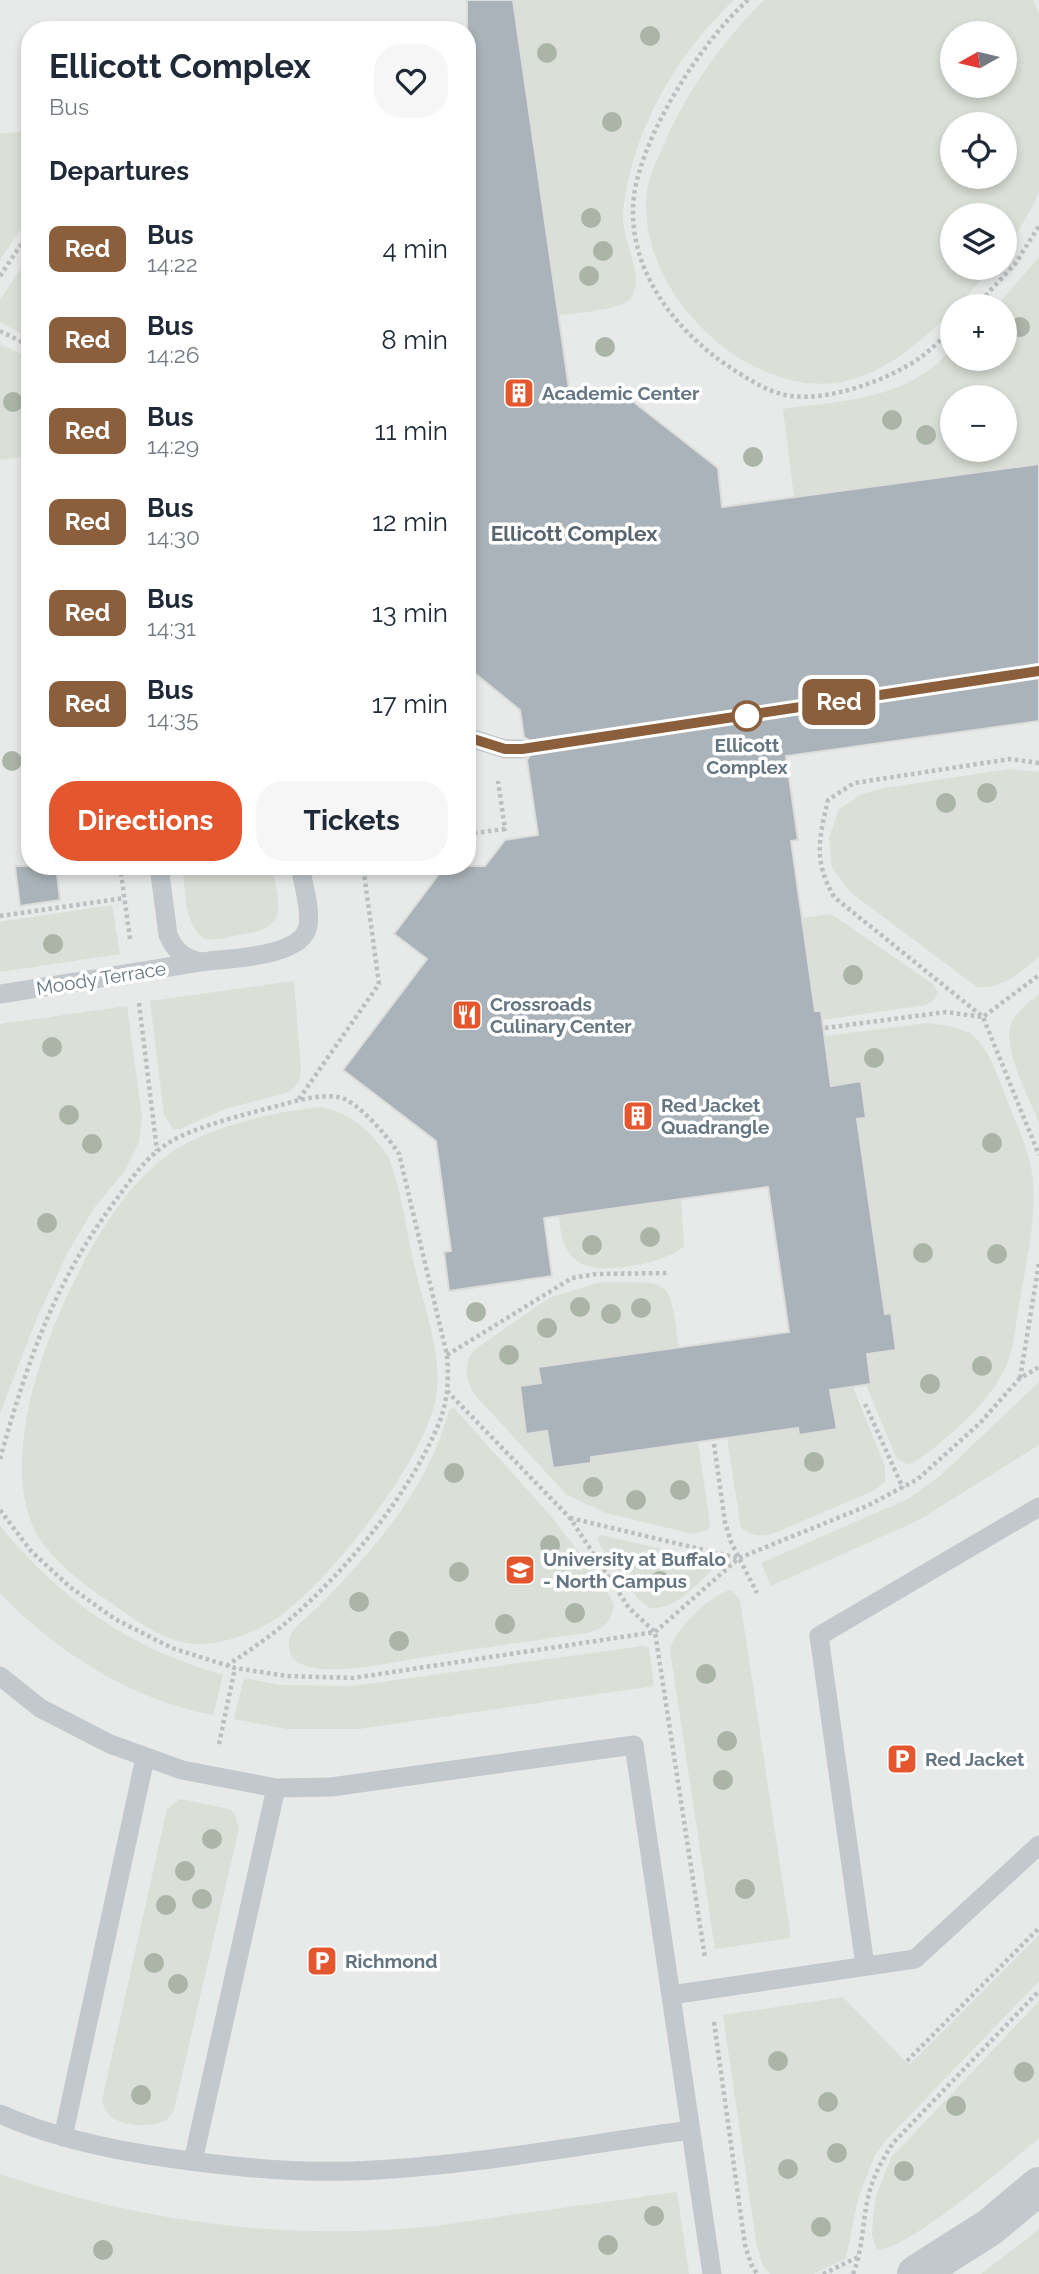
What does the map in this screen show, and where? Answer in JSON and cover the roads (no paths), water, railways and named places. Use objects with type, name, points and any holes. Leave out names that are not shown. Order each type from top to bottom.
[{"type":"street","points":[[916,2274],[990,2227],[1039,2186]]},
{"type":"lane","points":[[476,740],[505,749],[522,749]]},
{"type":"lane","points":[[160,875],[168,935],[173,946],[190,960],[201,962]]},
{"type":"lane","name":"Moody Terrace","points":[[0,994],[282,950],[299,941],[309,924],[301,875]]},
{"type":"lane","points":[[865,1966],[818,1636],[1039,1507]]},
{"type":"lane","points":[[0,1676],[40,1708],[110,1744],[182,1770],[276,1788],[331,1787],[634,1745],[712,2274]]},
{"type":"lane","points":[[63,2137],[145,1758]]},
{"type":"lane","points":[[194,2161],[276,1788]]},
{"type":"lane","points":[[671,1995],[915,1959],[1039,1844]]},
{"type":"lane","points":[[0,2114],[24,2125],[63,2137],[128,2152],[241,2169],[353,2171],[451,2163],[691,2130]]},
{"type":"place","name":"Academic Center","points":[[519,393]]},
{"type":"place","name":"Ellicott Complex","points":[[747,716]]},
{"type":"place","name":"Crossroads Culinary Center","points":[[467,1015]]},
{"type":"place","name":"Red Jacket Quadrangle","points":[[638,1116]]},
{"type":"place","name":"University at Buffalo - North Campus","points":[[520,1570]]},
{"type":"place","name":"Red Jacket","points":[[902,1759]]},
{"type":"place","name":"Richmond","points":[[322,1961]]},
{"type":"district","name":"Ellicott Complex","points":[[574,534]]}]
